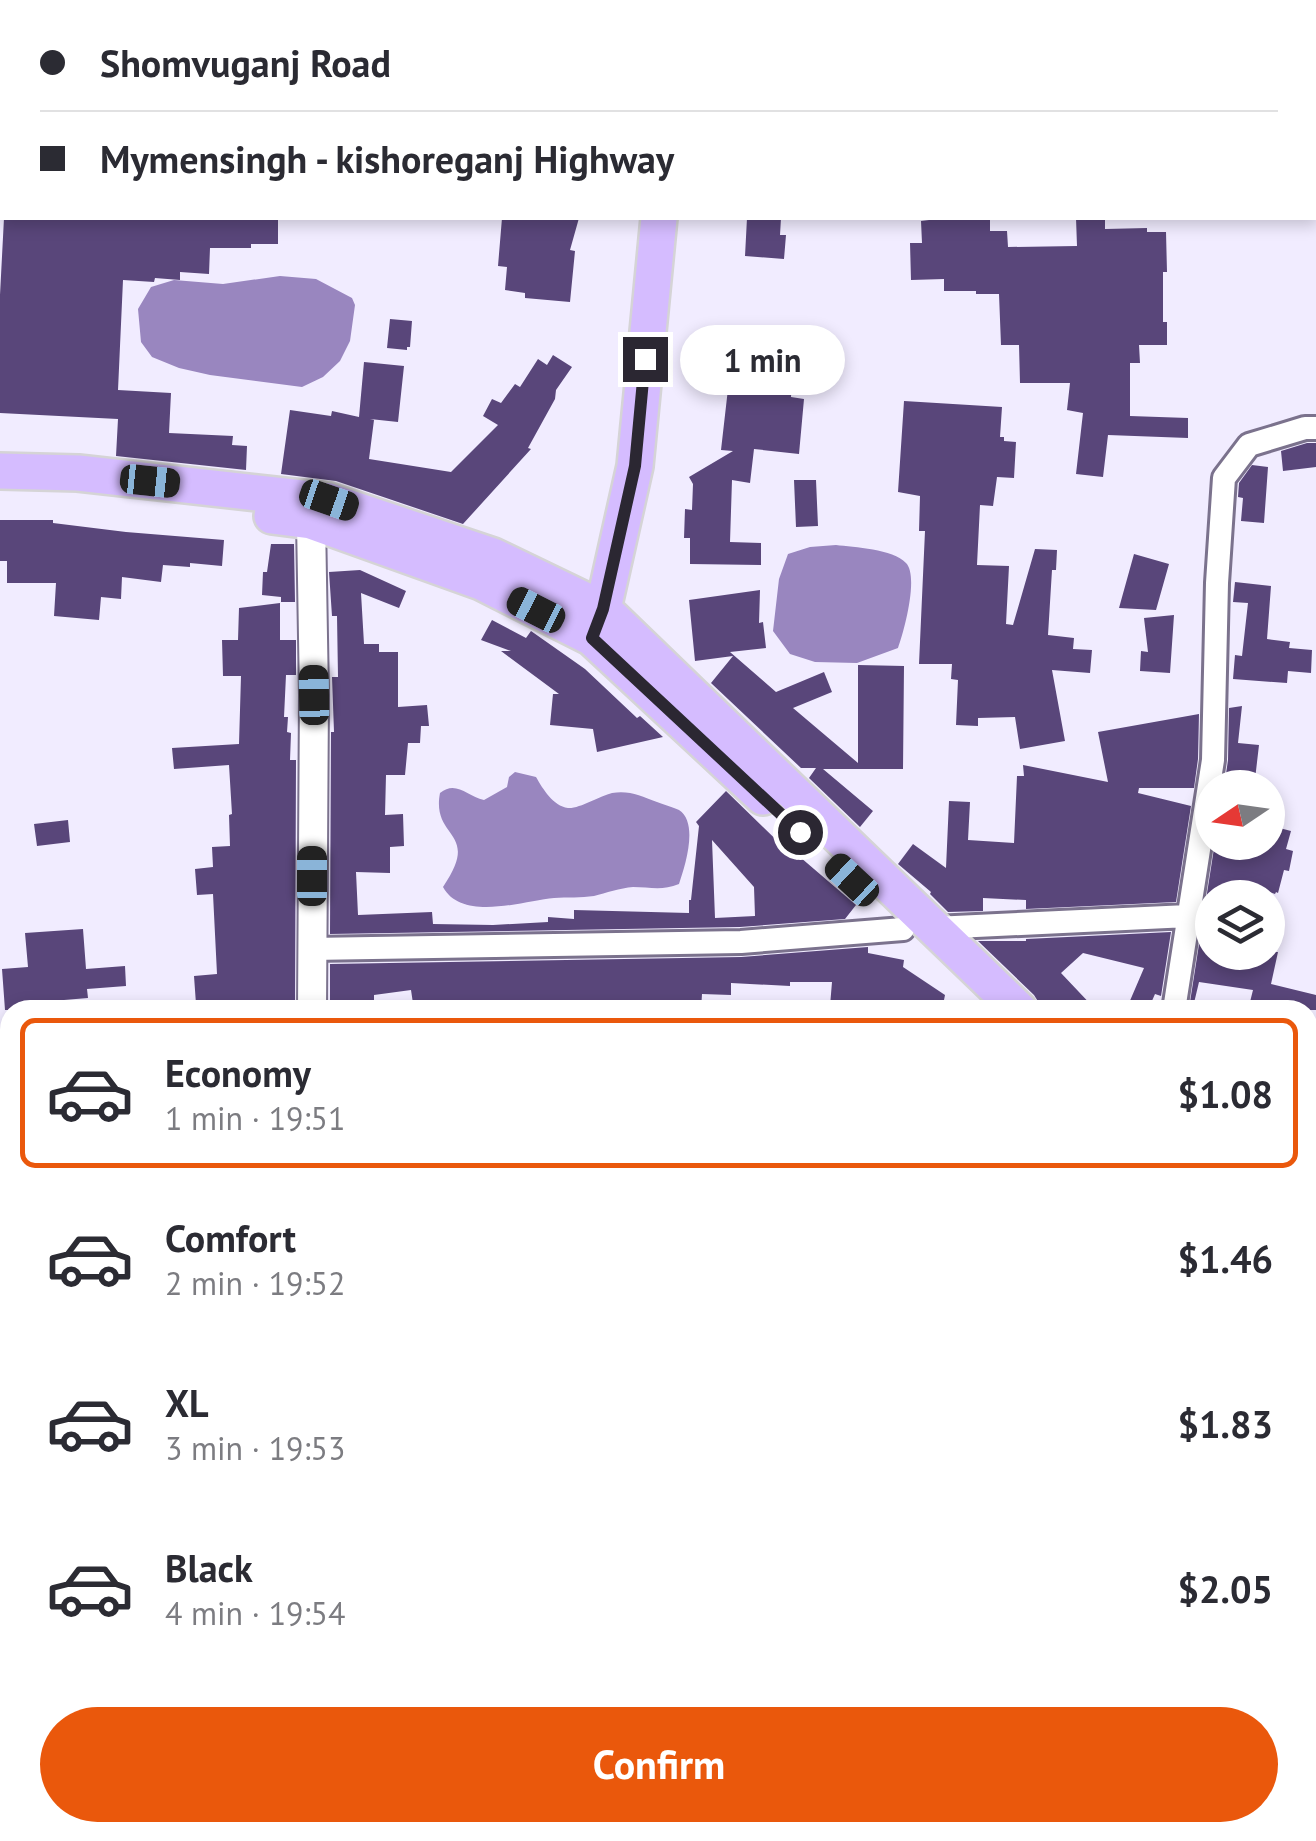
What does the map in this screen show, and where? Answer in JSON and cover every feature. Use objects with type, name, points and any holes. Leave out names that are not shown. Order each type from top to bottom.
[{"type":"main road","points":[[598,624],[635,466],[659,220]]},
{"type":"main road","points":[[0,471],[78,474],[329,500],[493,556],[598,624],[919,929],[1007,1000]]},
{"type":"main road","points":[[0,490],[77,491],[311,522],[598,624]]},
{"type":"main road","points":[[919,929],[975,1000]]},
{"type":"street","points":[[1175,1000],[1213,760],[1224,478],[1249,446],[1316,428]]},
{"type":"street","points":[[311,522],[312,1000]]},
{"type":"street","points":[[311,948],[741,942],[1188,916]]},
{"type":"shaded area","points":[[280,276],[316,279],[352,298],[355,305],[350,341],[340,361],[323,377],[302,387],[179,368],[152,357],[141,342],[138,309],[151,287],[174,280],[223,284]]},
{"type":"shaded area","points":[[836,545],[883,552],[906,563],[911,591],[898,648],[857,663],[815,662],[790,654],[773,631],[779,579],[788,554]]},
{"type":"shaded area","points":[[515,772],[536,777],[545,792],[563,807],[624,792],[679,810],[685,816],[689,834],[679,884],[494,907],[464,904],[452,898],[443,887],[454,869],[457,845],[442,819],[440,793],[456,788],[484,800],[507,787]]},
{"type":"building","points":[[4,220],[278,220],[278,244],[210,248],[209,274],[180,272],[180,280],[155,278],[154,282],[123,280],[118,390],[171,393],[169,433],[233,436],[232,445],[247,446],[246,470],[116,456],[118,419],[0,413]]},
{"type":"building","points":[[502,220],[578,220],[570,250],[575,251],[570,302],[525,298],[525,293],[505,290],[507,267],[498,266]]},
{"type":"building","points":[[747,220],[781,220],[780,235],[786,235],[784,259],[745,256]]},
{"type":"building","points":[[990,220],[990,231],[1007,231],[1008,247],[1077,246],[1076,220],[1105,220],[1105,229],[1147,228],[1147,232],[1166,232],[1163,322],[1167,322],[1167,345],[1139,345],[1140,363],[1130,363],[1130,416],[1188,418],[1188,438],[1108,435],[1103,477],[1076,474],[1083,413],[1067,410],[1070,383],[1020,383],[1019,345],[1001,345],[999,294],[944,291],[944,279],[911,280],[910,243],[922,243],[921,221]]},
{"type":"building","points":[[390,319],[412,321],[407,350],[387,348]]},
{"type":"building","points":[[749,343],[794,346],[791,397],[804,399],[799,454],[754,449],[750,483],[732,480],[730,542],[761,543],[761,565],[690,564],[690,538],[684,538],[685,509],[692,510],[693,484],[689,477],[733,451],[721,450],[729,380],[746,380]]},
{"type":"building","points":[[553,355],[572,367],[556,390],[555,399],[528,448],[531,449],[463,524],[336,481],[281,474],[290,410],[331,416],[332,411],[359,417],[364,362],[404,366],[398,422],[370,419],[374,420],[369,459],[451,472],[498,425],[483,416],[492,399],[501,403],[515,384],[520,387],[538,359],[547,365]]},
{"type":"building","points":[[904,401],[1002,407],[1000,437],[1016,442],[1014,478],[997,477],[993,506],[980,505],[977,565],[1009,566],[1006,624],[1013,625],[1035,549],[1057,550],[1048,635],[1074,638],[1073,649],[1092,650],[1090,673],[1052,670],[1065,741],[1020,749],[1015,717],[978,718],[978,726],[956,725],[958,680],[951,679],[952,664],[919,664],[925,531],[919,531],[920,496],[898,492]]},
{"type":"building","points":[[1316,443],[1316,467],[1283,471],[1281,451]]},
{"type":"building","points":[[1252,465],[1268,467],[1264,523],[1241,521],[1243,498],[1238,497],[1239,483]]},
{"type":"building","points":[[794,480],[816,480],[818,526],[796,527]]},
{"type":"building","points":[[0,520],[53,520],[126,532],[224,540],[222,566],[163,565],[161,582],[122,577],[121,599],[101,597],[99,620],[54,616],[56,583],[7,583],[7,561],[0,561]]},
{"type":"building","points":[[271,544],[294,544],[295,602],[262,595],[263,572],[267,572]]},
{"type":"building","points":[[1134,554],[1169,564],[1156,610],[1119,608]]},
{"type":"building","points":[[360,570],[406,591],[399,608],[361,593],[364,644],[379,644],[379,652],[398,652],[398,707],[427,705],[429,726],[421,726],[420,743],[408,743],[405,775],[386,775],[385,815],[403,814],[404,846],[390,847],[390,873],[356,872],[358,915],[432,912],[433,924],[493,925],[548,922],[548,917],[574,919],[574,910],[689,913],[699,826],[696,822],[726,791],[797,860],[800,857],[856,905],[845,919],[740,927],[330,934],[332,677],[338,677],[337,616],[332,616],[329,572]],"holes":[[[712,840],[754,887],[755,916],[715,918]]]},
{"type":"building","points":[[1235,582],[1271,586],[1267,639],[1290,642],[1289,648],[1312,650],[1311,673],[1288,671],[1287,683],[1233,679],[1235,655],[1242,656],[1248,603],[1233,602]]},
{"type":"building","points":[[760,590],[759,623],[763,622],[766,648],[730,652],[776,692],[824,672],[832,692],[793,708],[858,763],[858,665],[904,666],[903,769],[823,769],[873,811],[860,827],[809,778],[816,768],[801,768],[711,683],[733,656],[695,661],[689,600]]},
{"type":"building","points":[[280,603],[280,640],[296,640],[296,675],[286,675],[284,717],[288,717],[287,732],[291,733],[290,760],[296,760],[295,1000],[196,1000],[194,976],[217,974],[213,894],[197,895],[195,869],[213,867],[212,847],[230,846],[229,765],[174,769],[172,748],[239,744],[241,676],[223,676],[222,640],[238,640],[239,608]]},
{"type":"building","points":[[1174,615],[1170,673],[1140,671],[1141,651],[1148,652],[1144,618]]},
{"type":"building","points":[[492,620],[526,638],[531,631],[585,669],[663,737],[597,752],[593,729],[550,725],[553,694],[559,694],[501,651],[511,651],[481,640]]},
{"type":"building","points":[[1242,706],[1238,743],[1259,745],[1256,770],[1227,770],[1229,708]]},
{"type":"building","points":[[1199,714],[1194,788],[1139,788],[1138,793],[1191,806],[1176,902],[1026,909],[1026,900],[983,898],[983,911],[948,912],[898,864],[913,844],[946,868],[949,801],[970,802],[968,840],[1014,843],[1017,776],[1024,776],[1023,765],[1108,782],[1098,732]]},
{"type":"building","points":[[68,820],[70,842],[37,846],[34,824]]},
{"type":"building","points":[[1285,829],[1291,831],[1286,849],[1293,851],[1289,871],[1284,870],[1281,880],[1209,880],[1212,860],[1285,860]]},
{"type":"building","points":[[83,929],[86,969],[125,966],[126,986],[87,989],[88,998],[4,1000],[2,969],[28,967],[25,933]]},
{"type":"building","points":[[1171,932],[1161,996],[1130,1000],[1144,968],[1083,953],[1061,973],[1087,1000],[1037,1000],[978,941]]},
{"type":"building","points":[[868,947],[868,953],[904,960],[903,967],[945,995],[944,1000],[830,1000],[832,982],[790,982],[790,986],[731,983],[731,995],[702,994],[702,1000],[412,1000],[411,990],[374,995],[374,1000],[330,1000],[330,964],[741,957]]},
{"type":"building","points":[[1195,970],[1274,970],[1271,984],[1316,995],[1316,1000],[1250,1000],[1253,990],[1199,982],[1195,1000],[1190,1000]]},
{"type":"route","points":[[645,359],[635,466],[603,609],[592,638],[800,832]]}]
